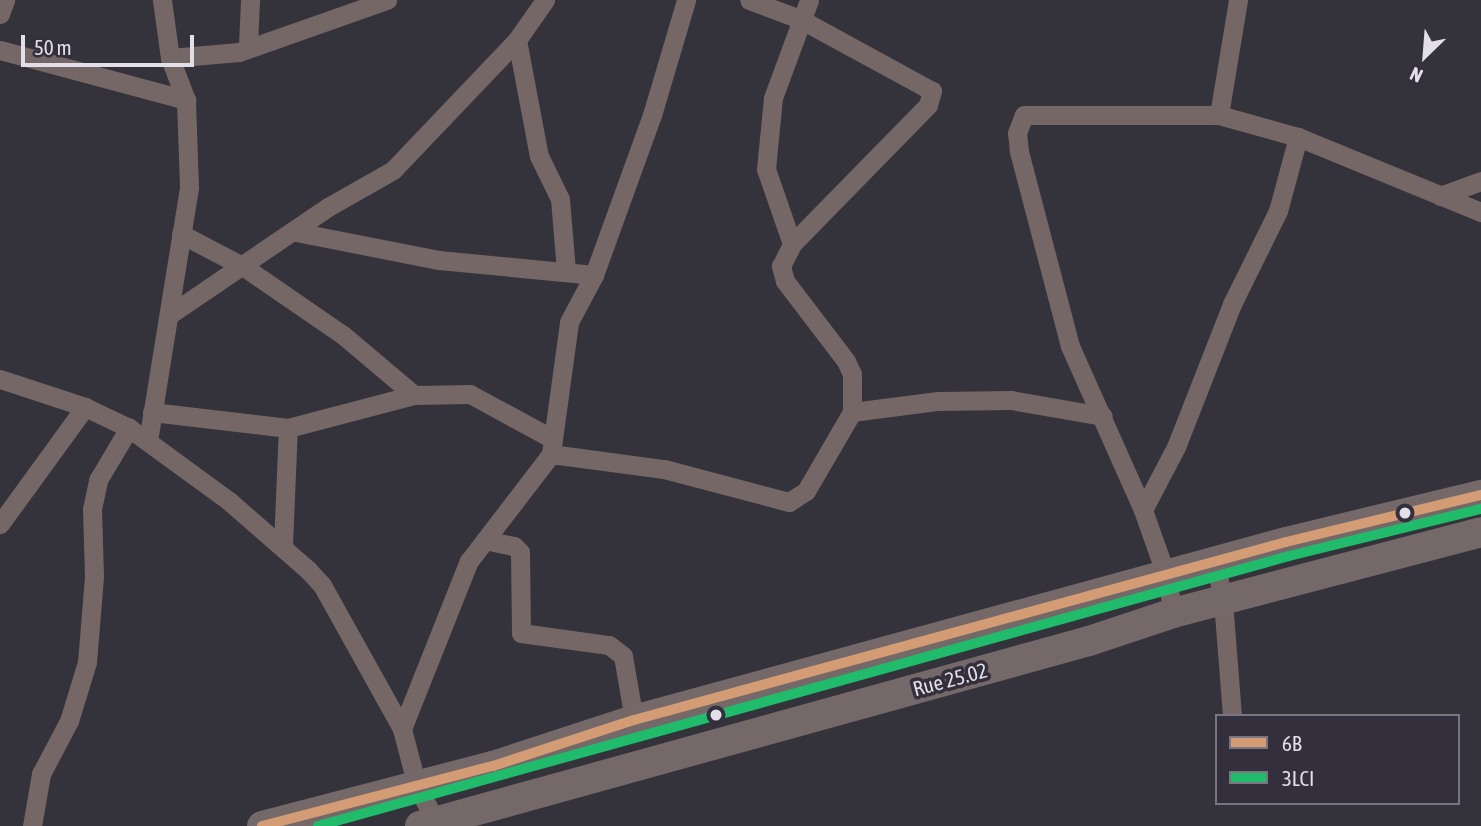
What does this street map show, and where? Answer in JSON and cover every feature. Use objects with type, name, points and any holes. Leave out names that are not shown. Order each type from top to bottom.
[{"type":"main road","points":[[262,826],[417,786],[634,720],[1166,575],[1481,495]]},
{"type":"main road","name":"Rue 25.02","points":[[428,824],[1089,641],[1173,613],[1481,532]]},
{"type":"street","points":[[0,14],[5,0]]},
{"type":"street","points":[[148,441],[189,187],[186,100],[170,58],[162,0]]},
{"type":"street","points":[[248,46],[250,0]]},
{"type":"street","points":[[170,58],[240,52],[248,46],[387,0]]},
{"type":"street","points":[[169,315],[337,202],[393,170],[517,40],[545,0]]},
{"type":"street","points":[[402,729],[456,586],[551,446],[569,322],[594,275],[652,115],[686,0]]},
{"type":"street","points":[[152,412],[288,428],[414,396],[480,396],[551,446],[664,469],[789,502],[806,491],[852,412],[849,368],[780,273],[792,244],[933,97],[925,83],[800,19],[749,0]]},
{"type":"street","points":[[792,244],[766,169],[773,98],[809,0]]},
{"type":"street","points":[[1219,115],[1238,0]]},
{"type":"street","points":[[517,40],[538,156],[560,199],[566,271]]},
{"type":"street","points":[[0,50],[186,100]]},
{"type":"street","points":[[1173,613],[1166,575],[1143,510],[1070,346],[1019,150],[1020,121],[1030,113],[1219,115],[1298,137],[1481,212]]},
{"type":"street","points":[[1143,510],[1176,447],[1232,304],[1278,211],[1298,137]]},
{"type":"street","points":[[1440,196],[1481,181]]},
{"type":"street","points":[[296,232],[439,260],[594,275]]},
{"type":"street","points":[[181,234],[244,267],[343,335],[414,396]]},
{"type":"street","points":[[0,379],[85,407],[129,428],[283,545],[322,585],[402,729],[428,824]]},
{"type":"street","points":[[852,412],[938,401],[1012,400],[1103,416]]},
{"type":"street","points":[[0,524],[85,407]]},
{"type":"street","points":[[32,826],[41,774],[69,721],[87,662],[94,576],[92,509],[98,480],[129,428]]},
{"type":"street","points":[[283,545],[288,428]]},
{"type":"street","points":[[485,540],[513,546],[520,552],[521,633],[610,645],[623,656],[634,720]]},
{"type":"street","points":[[1214,562],[1223,601],[1232,714]]},
{"type":"transit line","name":"6B","points":[[262,826],[493,766],[634,720],[1286,542],[1481,495]]},
{"type":"transit line","name":"3LCI","points":[[318,826],[1289,556],[1481,509]]}]
